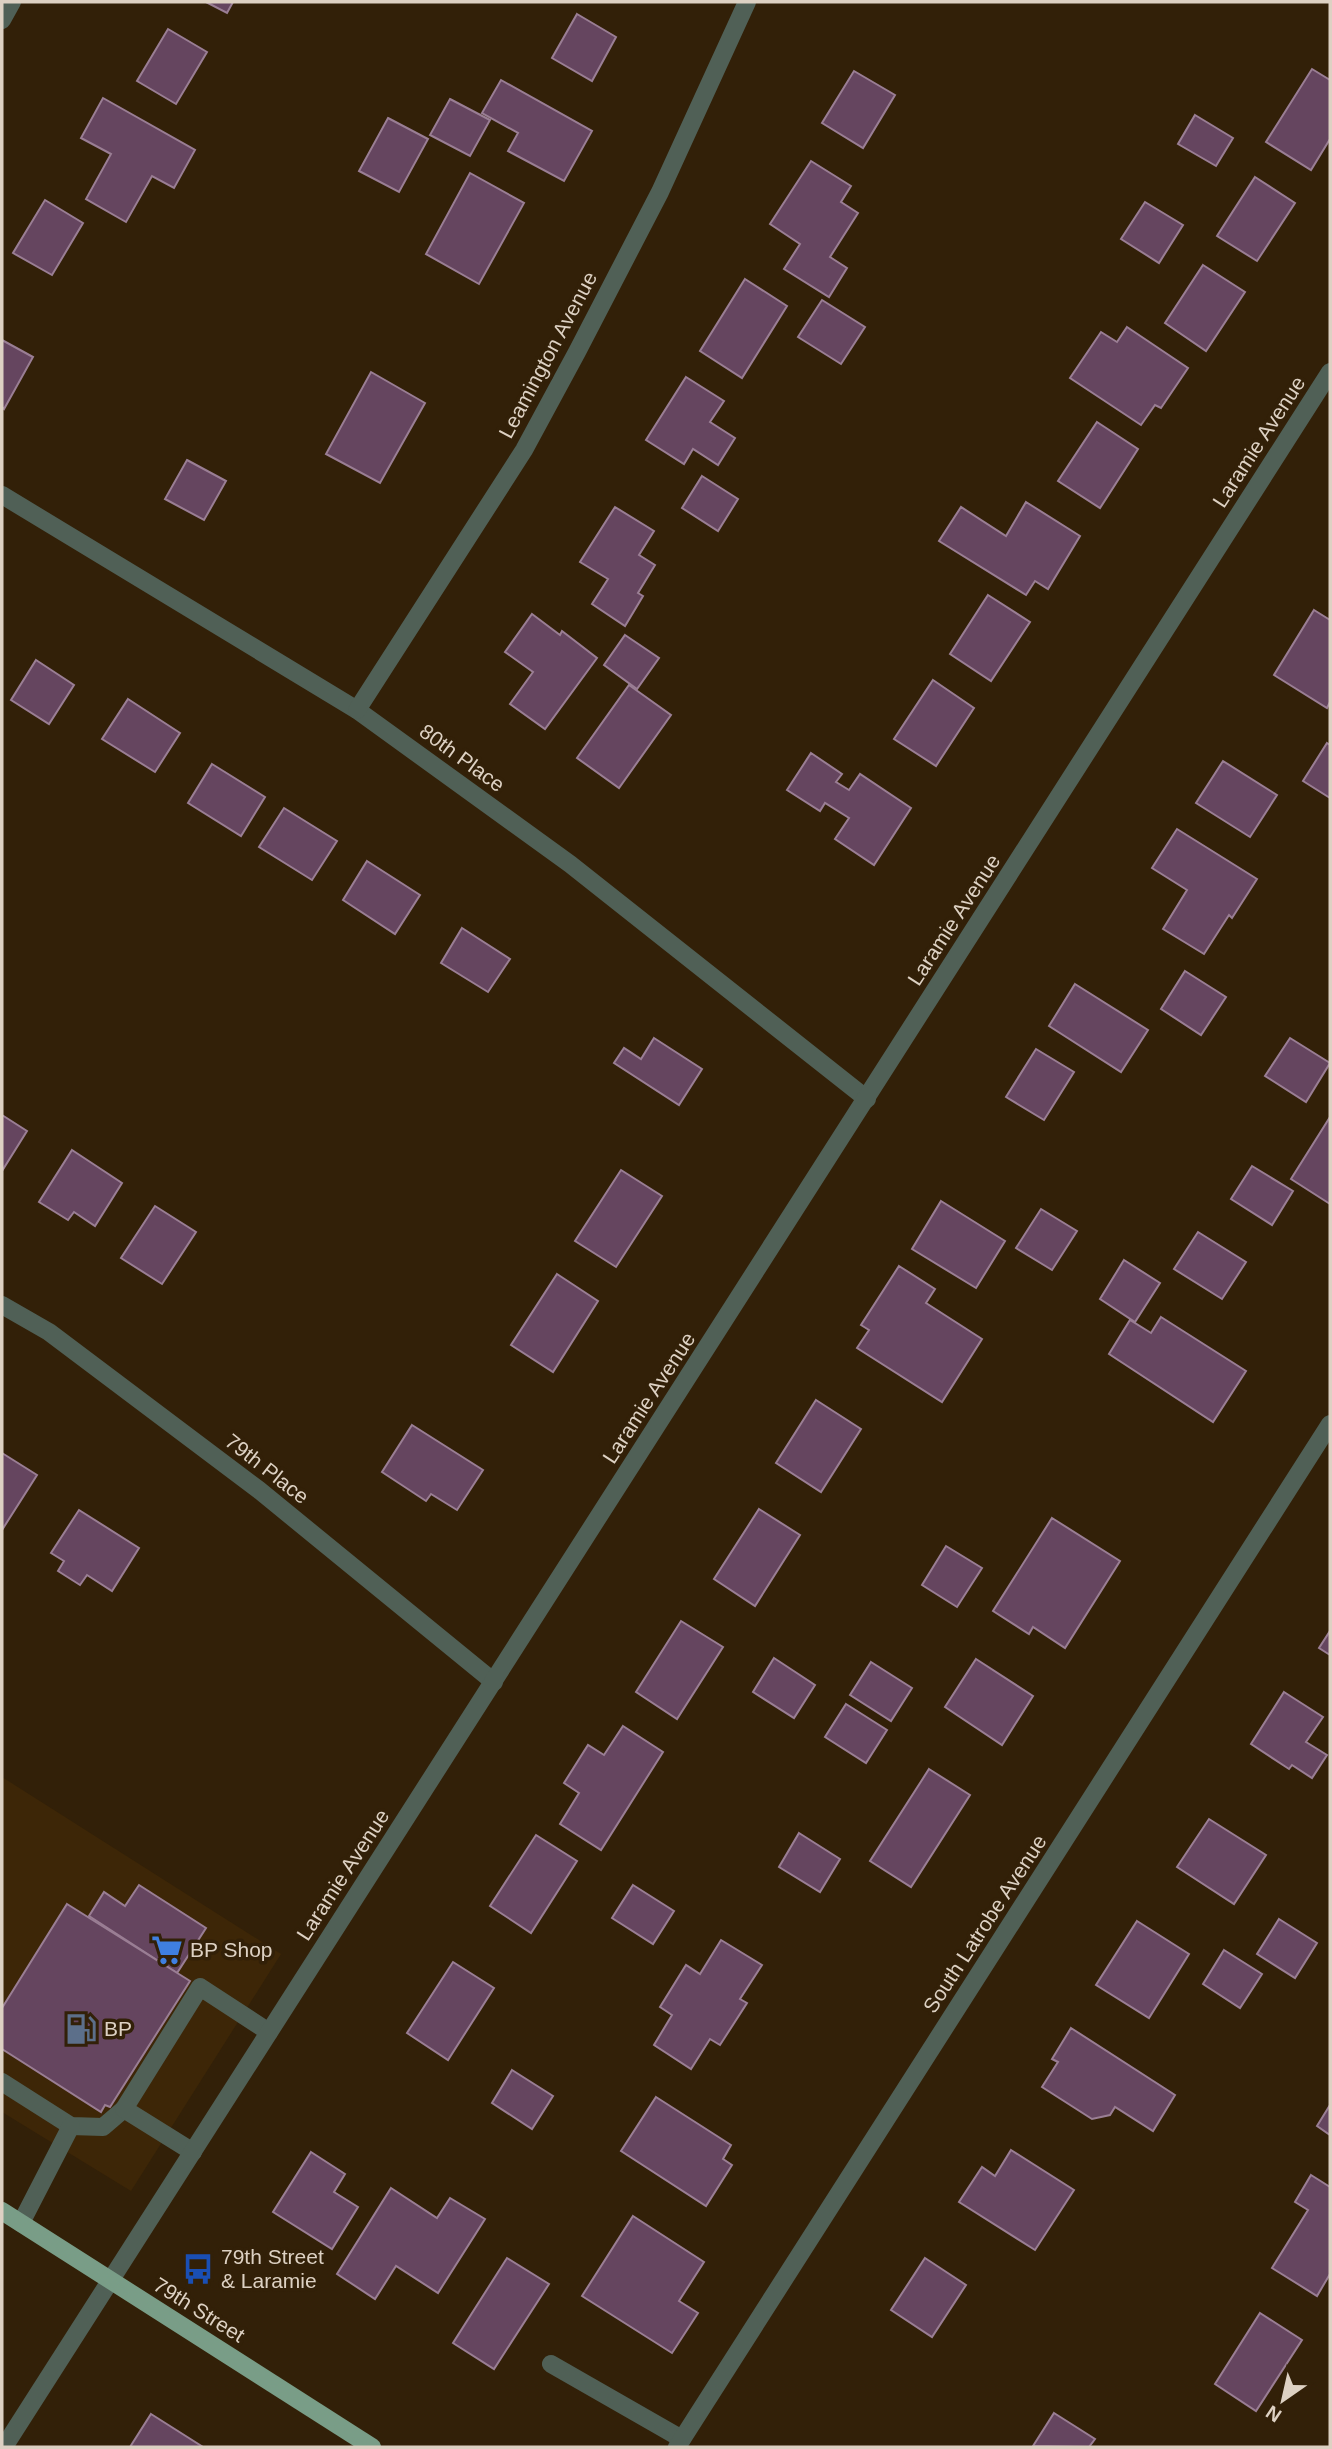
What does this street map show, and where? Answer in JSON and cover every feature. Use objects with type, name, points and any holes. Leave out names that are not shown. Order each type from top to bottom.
[{"type":"main road","name":"79th Street","points":[[2,2211],[372,2447]]},
{"type":"street","points":[[2,20],[12,2]]},
{"type":"street","name":"Leamington Avenue","points":[[356,710],[524,450],[660,192],[747,2]]},
{"type":"street","name":"Laramie Avenue","points":[[4,2447],[1330,372]]},
{"type":"street","name":"80th Place","points":[[2,495],[356,710],[570,864],[867,1099]]},
{"type":"street","name":"79th Place","points":[[2,1305],[49,1332],[259,1490],[494,1682]]},
{"type":"street","name":"South Latrobe Avenue","points":[[680,2443],[1330,1424]]},
{"type":"street","points":[[2,2082],[71,2126],[103,2127],[124,2109],[200,1987],[269,2032]]},
{"type":"street","points":[[124,2109],[193,2152]]},
{"type":"street","points":[[21,2223],[71,2126]]},
{"type":"street","points":[[551,2364],[680,2443]]},
{"type":"shaded area","points":[[2,1777],[281,1954],[131,2191],[2,2112]]},
{"type":"building","points":[[206,2],[233,2],[227,13]]},
{"type":"building","points":[[577,14],[616,37],[592,81],[552,58]]},
{"type":"building","points":[[168,29],[207,52],[176,104],[137,81]]},
{"type":"building","points":[[1312,69],[1330,80],[1330,139],[1311,170],[1266,142]]},
{"type":"building","points":[[854,71],[895,95],[863,148],[822,123]]},
{"type":"building","points":[[501,80],[592,131],[564,181],[508,151],[518,133],[482,113]]},
{"type":"building","points":[[103,98],[195,150],[174,188],[152,176],[126,222],[86,199],[111,154],[81,138]]},
{"type":"building","points":[[450,99],[490,120],[470,156],[430,135]]},
{"type":"building","points":[[1195,115],[1233,138],[1216,166],[1178,144]]},
{"type":"building","points":[[388,118],[428,139],[399,192],[359,171]]},
{"type":"building","points":[[811,161],[851,186],[841,202],[858,213],[830,257],[847,268],[829,297],[784,269],[800,244],[770,224]]},
{"type":"building","points":[[470,173],[524,203],[479,284],[426,254]]},
{"type":"building","points":[[1255,177],[1295,203],[1257,261],[1217,236]]},
{"type":"building","points":[[45,200],[83,223],[52,275],[13,253]]},
{"type":"building","points":[[1145,202],[1183,225],[1159,263],[1121,239]]},
{"type":"building","points":[[1203,265],[1245,292],[1206,351],[1165,323]]},
{"type":"building","points":[[745,279],[787,306],[742,378],[700,351]]},
{"type":"building","points":[[822,300],[865,327],[841,364],[798,337]]},
{"type":"building","points":[[1127,327],[1188,368],[1161,408],[1155,405],[1141,425],[1070,378],[1101,332],[1117,342]]},
{"type":"building","points":[[2,340],[33,357],[4,409],[2,407]]},
{"type":"building","points":[[371,372],[425,403],[380,483],[326,454]]},
{"type":"building","points":[[686,377],[724,401],[710,422],[735,438],[718,465],[693,449],[684,464],[646,440]]},
{"type":"building","points":[[1097,422],[1138,449],[1100,508],[1058,481]]},
{"type":"building","points":[[187,460],[226,481],[204,520],[165,499]]},
{"type":"building","points":[[702,476],[738,499],[718,531],[682,508]]},
{"type":"building","points":[[1026,502],[1080,536],[1048,589],[1035,581],[1026,595],[939,541],[961,507],[1006,536]]},
{"type":"building","points":[[615,507],[654,531],[639,555],[655,565],[638,593],[643,596],[625,626],[592,604],[608,579],[580,562]]},
{"type":"building","points":[[988,595],[1030,622],[991,681],[950,654]]},
{"type":"building","points":[[1314,610],[1330,620],[1330,702],[1327,708],[1274,675]]},
{"type":"building","points":[[532,614],[560,635],[562,631],[597,658],[545,729],[510,704],[533,672],[505,652]]},
{"type":"building","points":[[625,635],[659,658],[637,689],[604,665]]},
{"type":"building","points":[[36,660],[74,685],[49,724],[11,700]]},
{"type":"building","points":[[933,680],[974,708],[936,766],[894,739]]},
{"type":"building","points":[[629,685],[671,715],[619,788],[577,758]]},
{"type":"building","points":[[128,699],[180,733],[155,772],[102,739]]},
{"type":"building","points":[[1327,743],[1330,745],[1330,798],[1303,781]]},
{"type":"building","points":[[811,753],[842,774],[836,782],[849,790],[860,774],[911,808],[874,865],[835,839],[849,818],[825,803],[820,811],[787,790]]},
{"type":"building","points":[[1223,761],[1277,795],[1250,837],[1196,803]]},
{"type":"building","points":[[212,764],[265,797],[241,836],[188,803]]},
{"type":"building","points":[[284,808],[337,841],[312,880],[259,847]]},
{"type":"building","points":[[1177,829],[1257,879],[1204,954],[1163,929],[1187,890],[1152,868]]},
{"type":"building","points":[[367,861],[420,895],[395,934],[343,900]]},
{"type":"building","points":[[462,928],[510,959],[488,992],[441,963]]},
{"type":"building","points":[[1185,971],[1226,997],[1201,1035],[1161,1009]]},
{"type":"building","points":[[1075,984],[1148,1030],[1121,1072],[1049,1026]]},
{"type":"building","points":[[654,1038],[702,1069],[679,1105],[614,1063],[624,1048],[641,1059]]},
{"type":"building","points":[[1290,1038],[1330,1063],[1306,1102],[1265,1076]]},
{"type":"building","points":[[1036,1049],[1074,1072],[1044,1120],[1006,1097]]},
{"type":"building","points":[[2,1115],[27,1131],[2,1171]]},
{"type":"building","points":[[1330,1117],[1330,1204],[1291,1179]]},
{"type":"building","points":[[72,1150],[122,1183],[95,1226],[74,1212],[68,1220],[39,1202]]},
{"type":"building","points":[[1252,1166],[1293,1191],[1272,1225],[1231,1199]]},
{"type":"building","points":[[621,1170],[662,1196],[616,1267],[575,1241]]},
{"type":"building","points":[[941,1201],[1005,1241],[976,1288],[912,1249]]},
{"type":"building","points":[[155,1206],[196,1232],[162,1284],[121,1258]]},
{"type":"building","points":[[1041,1209],[1077,1231],[1052,1270],[1016,1248]]},
{"type":"building","points":[[1198,1232],[1246,1262],[1222,1299],[1174,1269]]},
{"type":"building","points":[[1124,1260],[1160,1283],[1135,1322],[1100,1299]]},
{"type":"building","points":[[899,1266],[935,1289],[926,1303],[982,1339],[942,1402],[857,1348],[869,1330],[861,1325]]},
{"type":"building","points":[[557,1274],[598,1301],[553,1372],[511,1345]]},
{"type":"building","points":[[1161,1317],[1246,1371],[1213,1422],[1109,1354],[1130,1320],[1151,1333]]},
{"type":"building","points":[[816,1400],[861,1429],[821,1492],[776,1463]]},
{"type":"building","points":[[412,1425],[483,1470],[457,1510],[431,1494],[426,1501],[382,1472]]},
{"type":"building","points":[[2,1453],[37,1475],[2,1530]]},
{"type":"building","points":[[759,1509],[800,1535],[755,1606],[714,1579]]},
{"type":"building","points":[[79,1510],[139,1548],[112,1591],[87,1575],[80,1585],[58,1571],[64,1561],[51,1553]]},
{"type":"building","points":[[1052,1518],[1120,1561],[1065,1648],[1033,1627],[1029,1634],[993,1611]]},
{"type":"building","points":[[946,1546],[982,1568],[957,1607],[922,1585]]},
{"type":"building","points":[[681,1621],[723,1647],[677,1719],[636,1692]]},
{"type":"building","points":[[1330,1631],[1330,1655],[1319,1648]]},
{"type":"building","points":[[774,1658],[815,1685],[794,1718],[753,1692]]},
{"type":"building","points":[[976,1659],[1033,1696],[1002,1745],[945,1707]]},
{"type":"building","points":[[871,1662],[912,1688],[891,1721],[850,1695]]},
{"type":"building","points":[[1284,1692],[1323,1717],[1306,1742],[1327,1755],[1312,1778],[1292,1765],[1289,1769],[1251,1744]]},
{"type":"building","points":[[846,1704],[887,1730],[866,1763],[825,1737]]},
{"type":"building","points":[[623,1726],[663,1752],[601,1850],[560,1824],[579,1793],[564,1783],[588,1745],[604,1755]]},
{"type":"building","points":[[929,1769],[970,1795],[911,1887],[870,1861]]},
{"type":"building","points":[[1209,1819],[1266,1855],[1234,1904],[1177,1867]]},
{"type":"building","points":[[799,1833],[840,1859],[820,1892],[779,1867]]},
{"type":"building","points":[[536,1835],[577,1861],[531,1933],[490,1906]]},
{"type":"building","name":"BP Shop","points":[[139,1885],[206,1928],[177,1973],[89,1916],[104,1892],[125,1906]]},
{"type":"building","points":[[633,1885],[674,1911],[653,1944],[612,1918]]},
{"type":"building","name":"BP","points":[[67,1904],[190,1981],[110,2107],[105,2105],[101,2112],[2,2049],[2,2008]]},
{"type":"building","points":[[1279,1919],[1317,1943],[1295,1978],[1257,1954]]},
{"type":"building","points":[[1137,1921],[1189,1954],[1149,2018],[1096,1985]]},
{"type":"building","points":[[721,1940],[762,1965],[740,1999],[747,2003],[720,2045],[710,2039],[691,2069],[654,2045],[672,2015],[660,2007],[686,1965],[700,1974]]},
{"type":"building","points":[[1224,1950],[1262,1974],[1240,2008],[1203,1984]]},
{"type":"building","points":[[453,1962],[494,1988],[448,2060],[407,2033]]},
{"type":"building","points":[[1071,2028],[1175,2095],[1153,2131],[1115,2107],[1110,2115],[1092,2119],[1042,2087],[1058,2062],[1052,2059]]},
{"type":"building","points":[[512,2070],[553,2096],[532,2129],[492,2103]]},
{"type":"building","points":[[656,2097],[731,2145],[723,2159],[732,2165],[706,2206],[621,2151]]},
{"type":"building","points":[[1330,2105],[1330,2135],[1317,2126]]},
{"type":"building","points":[[1011,2150],[1074,2190],[1035,2250],[959,2202],[982,2167],[995,2176]]},
{"type":"building","points":[[311,2152],[345,2174],[334,2192],[358,2207],[332,2249],[273,2212]]},
{"type":"building","points":[[1311,2175],[1330,2187],[1330,2274],[1317,2296],[1272,2268],[1308,2210],[1295,2202]]},
{"type":"building","points":[[391,2188],[437,2218],[450,2198],[485,2219],[438,2293],[396,2266],[375,2299],[337,2274]]},
{"type":"building","points":[[633,2216],[704,2262],[679,2301],[698,2313],[672,2353],[582,2296]]},
{"type":"building","points":[[507,2258],[549,2284],[494,2369],[453,2343]]},
{"type":"building","points":[[925,2258],[966,2285],[932,2337],[891,2310]]},
{"type":"building","points":[[1260,2313],[1302,2340],[1256,2411],[1215,2384]]},
{"type":"building","points":[[1054,2413],[1095,2439],[1089,2447],[1033,2446]]},
{"type":"building","points":[[151,2414],[203,2447],[130,2447]]},
{"type":"place","name":"BP Shop","points":[[167,1950]]},
{"type":"place","name":"BP","points":[[81,2029]]},
{"type":"place","name":"79th Street & Laramie","points":[[198,2269]]}]
